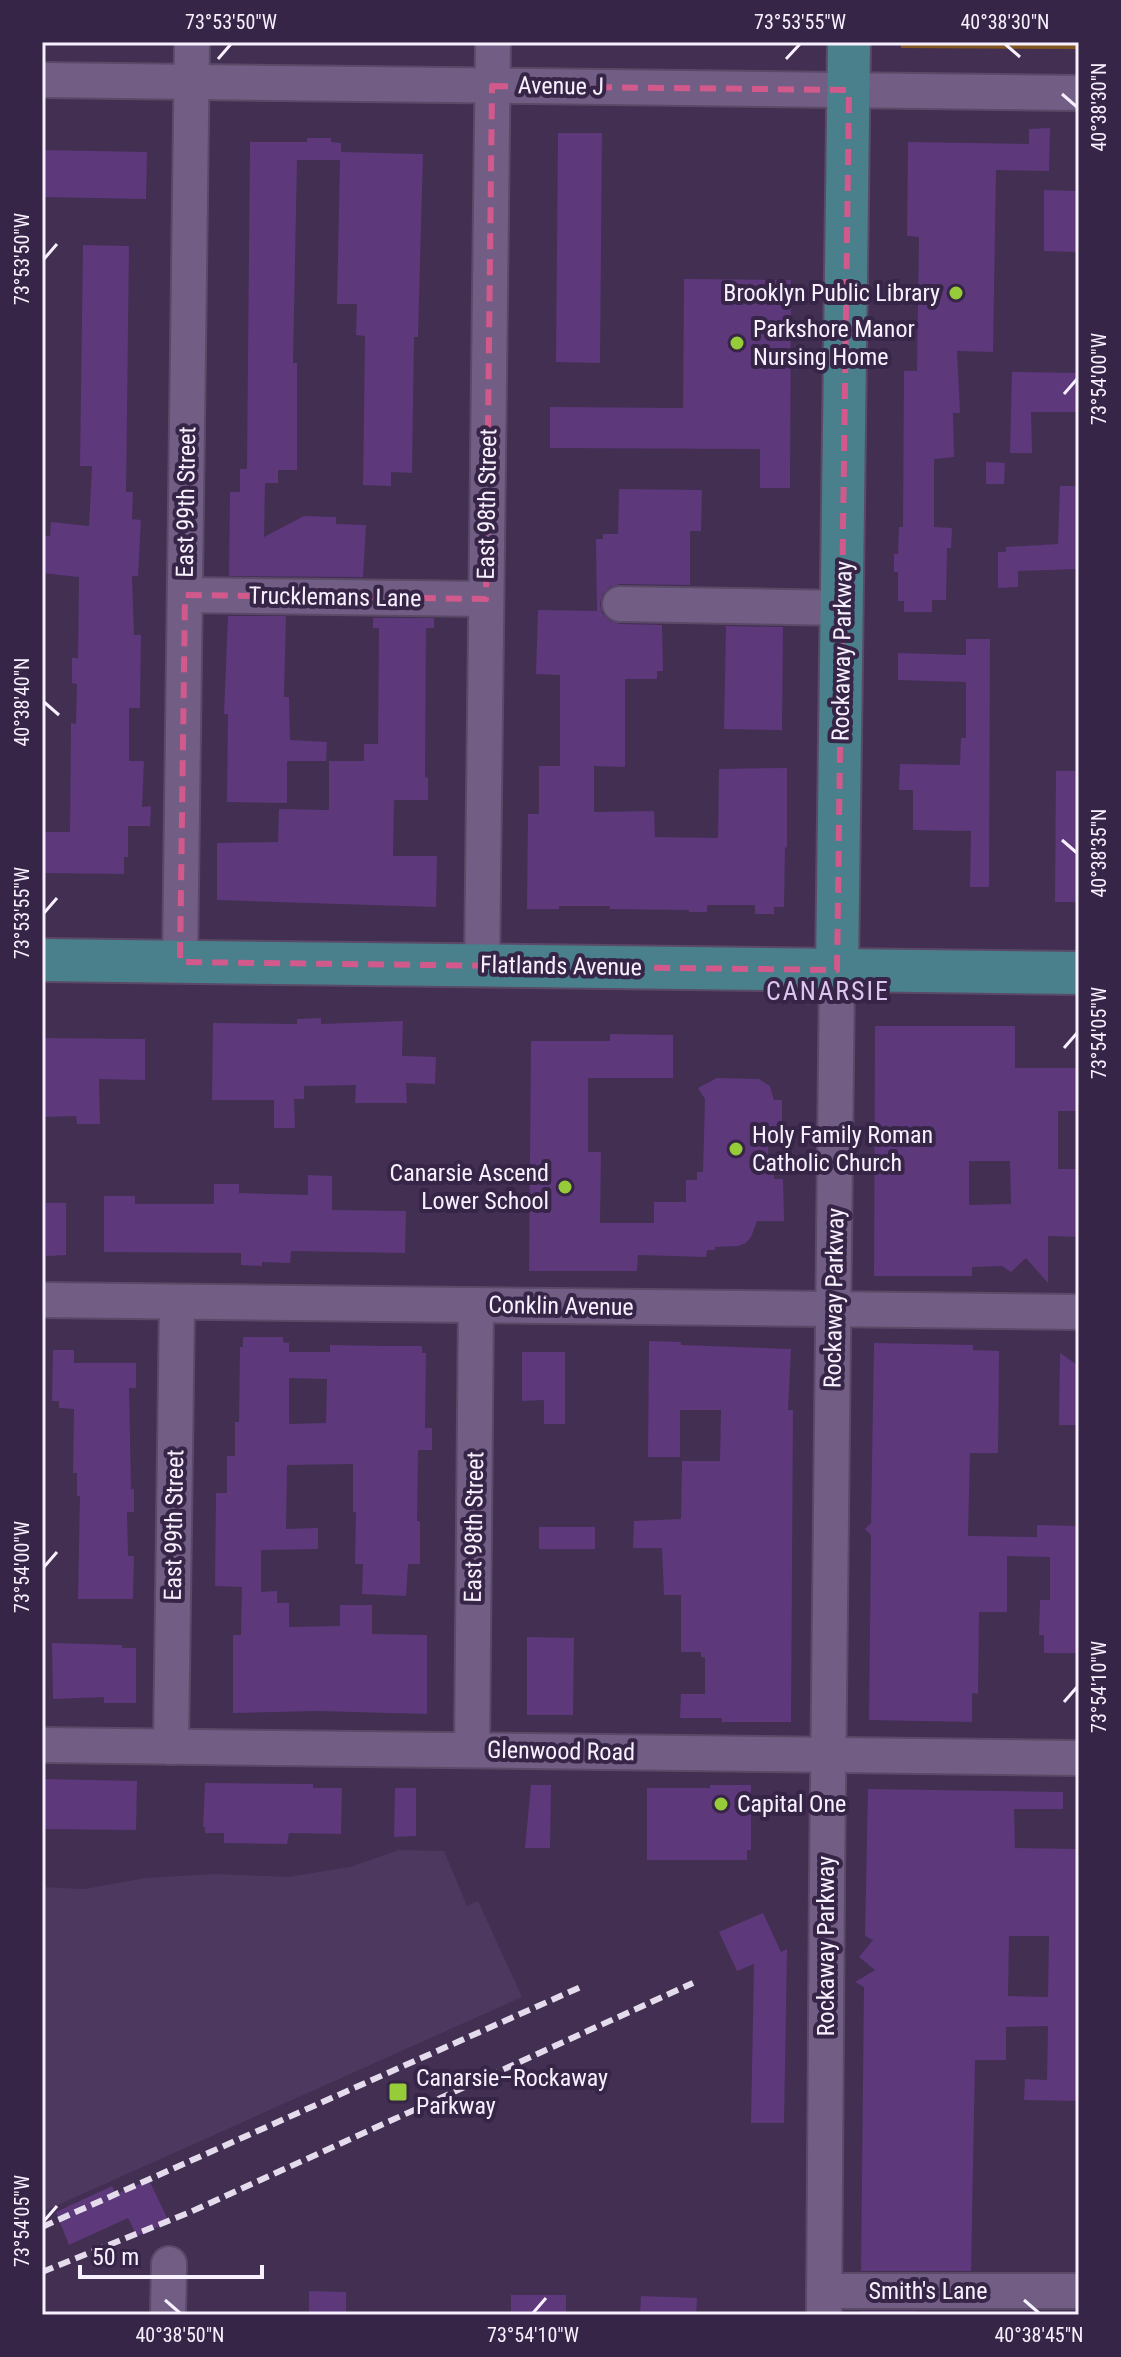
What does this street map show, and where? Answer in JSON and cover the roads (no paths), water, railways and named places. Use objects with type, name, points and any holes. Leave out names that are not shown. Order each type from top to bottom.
[{"type":"main road","name":"Rockaway Parkway","points":[[837,970],[849,42]]},
{"type":"main road","name":"Flatlands Avenue","points":[[42,960],[1079,973]]},
{"type":"street","name":"East 99th Street","points":[[180,962],[192,42]]},
{"type":"street","name":"East 98th Street","points":[[482,965],[493,42]]},
{"type":"street","name":"Avenue J","points":[[42,80],[1079,93]]},
{"type":"street","name":"Trucklemans Lane","points":[[185,595],[486,599]]},
{"type":"street","points":[[620,604],[842,608]]},
{"type":"street","name":"Rockaway Parkway","points":[[824,2303],[837,970]]},
{"type":"street","name":"Conklin Avenue","points":[[42,1300],[1079,1312]]},
{"type":"street","name":"East 99th Street","points":[[171,1747],[177,1303]]},
{"type":"street","name":"East 98th Street","points":[[472,1750],[476,1305]]},
{"type":"street","name":"Glenwood Road","points":[[42,1745],[1079,1758]]},
{"type":"street","points":[[168,2315],[169,2264]]},
{"type":"street","name":"Smith's Lane","points":[[824,2303],[1079,2291]]},
{"type":"railway","points":[[42,2272],[188,2213],[693,1983]]},
{"type":"railway","points":[[42,2227],[583,1986]]},
{"type":"place","name":"Brooklyn Public Library","points":[[956,293]]},
{"type":"place","name":"Parkshore Manor Nursing Home","points":[[737,343]]},
{"type":"place","name":"Holy Family Roman Catholic Church","points":[[736,1149]]},
{"type":"place","name":"Canarsie Ascend Lower School","points":[[565,1187]]},
{"type":"place","name":"Capital One","points":[[721,1804]]},
{"type":"place","name":"Canarsie–Rockaway Parkway","points":[[398,2092]]},
{"type":"district","name":"CANARSIE","points":[[828,991]]}]
